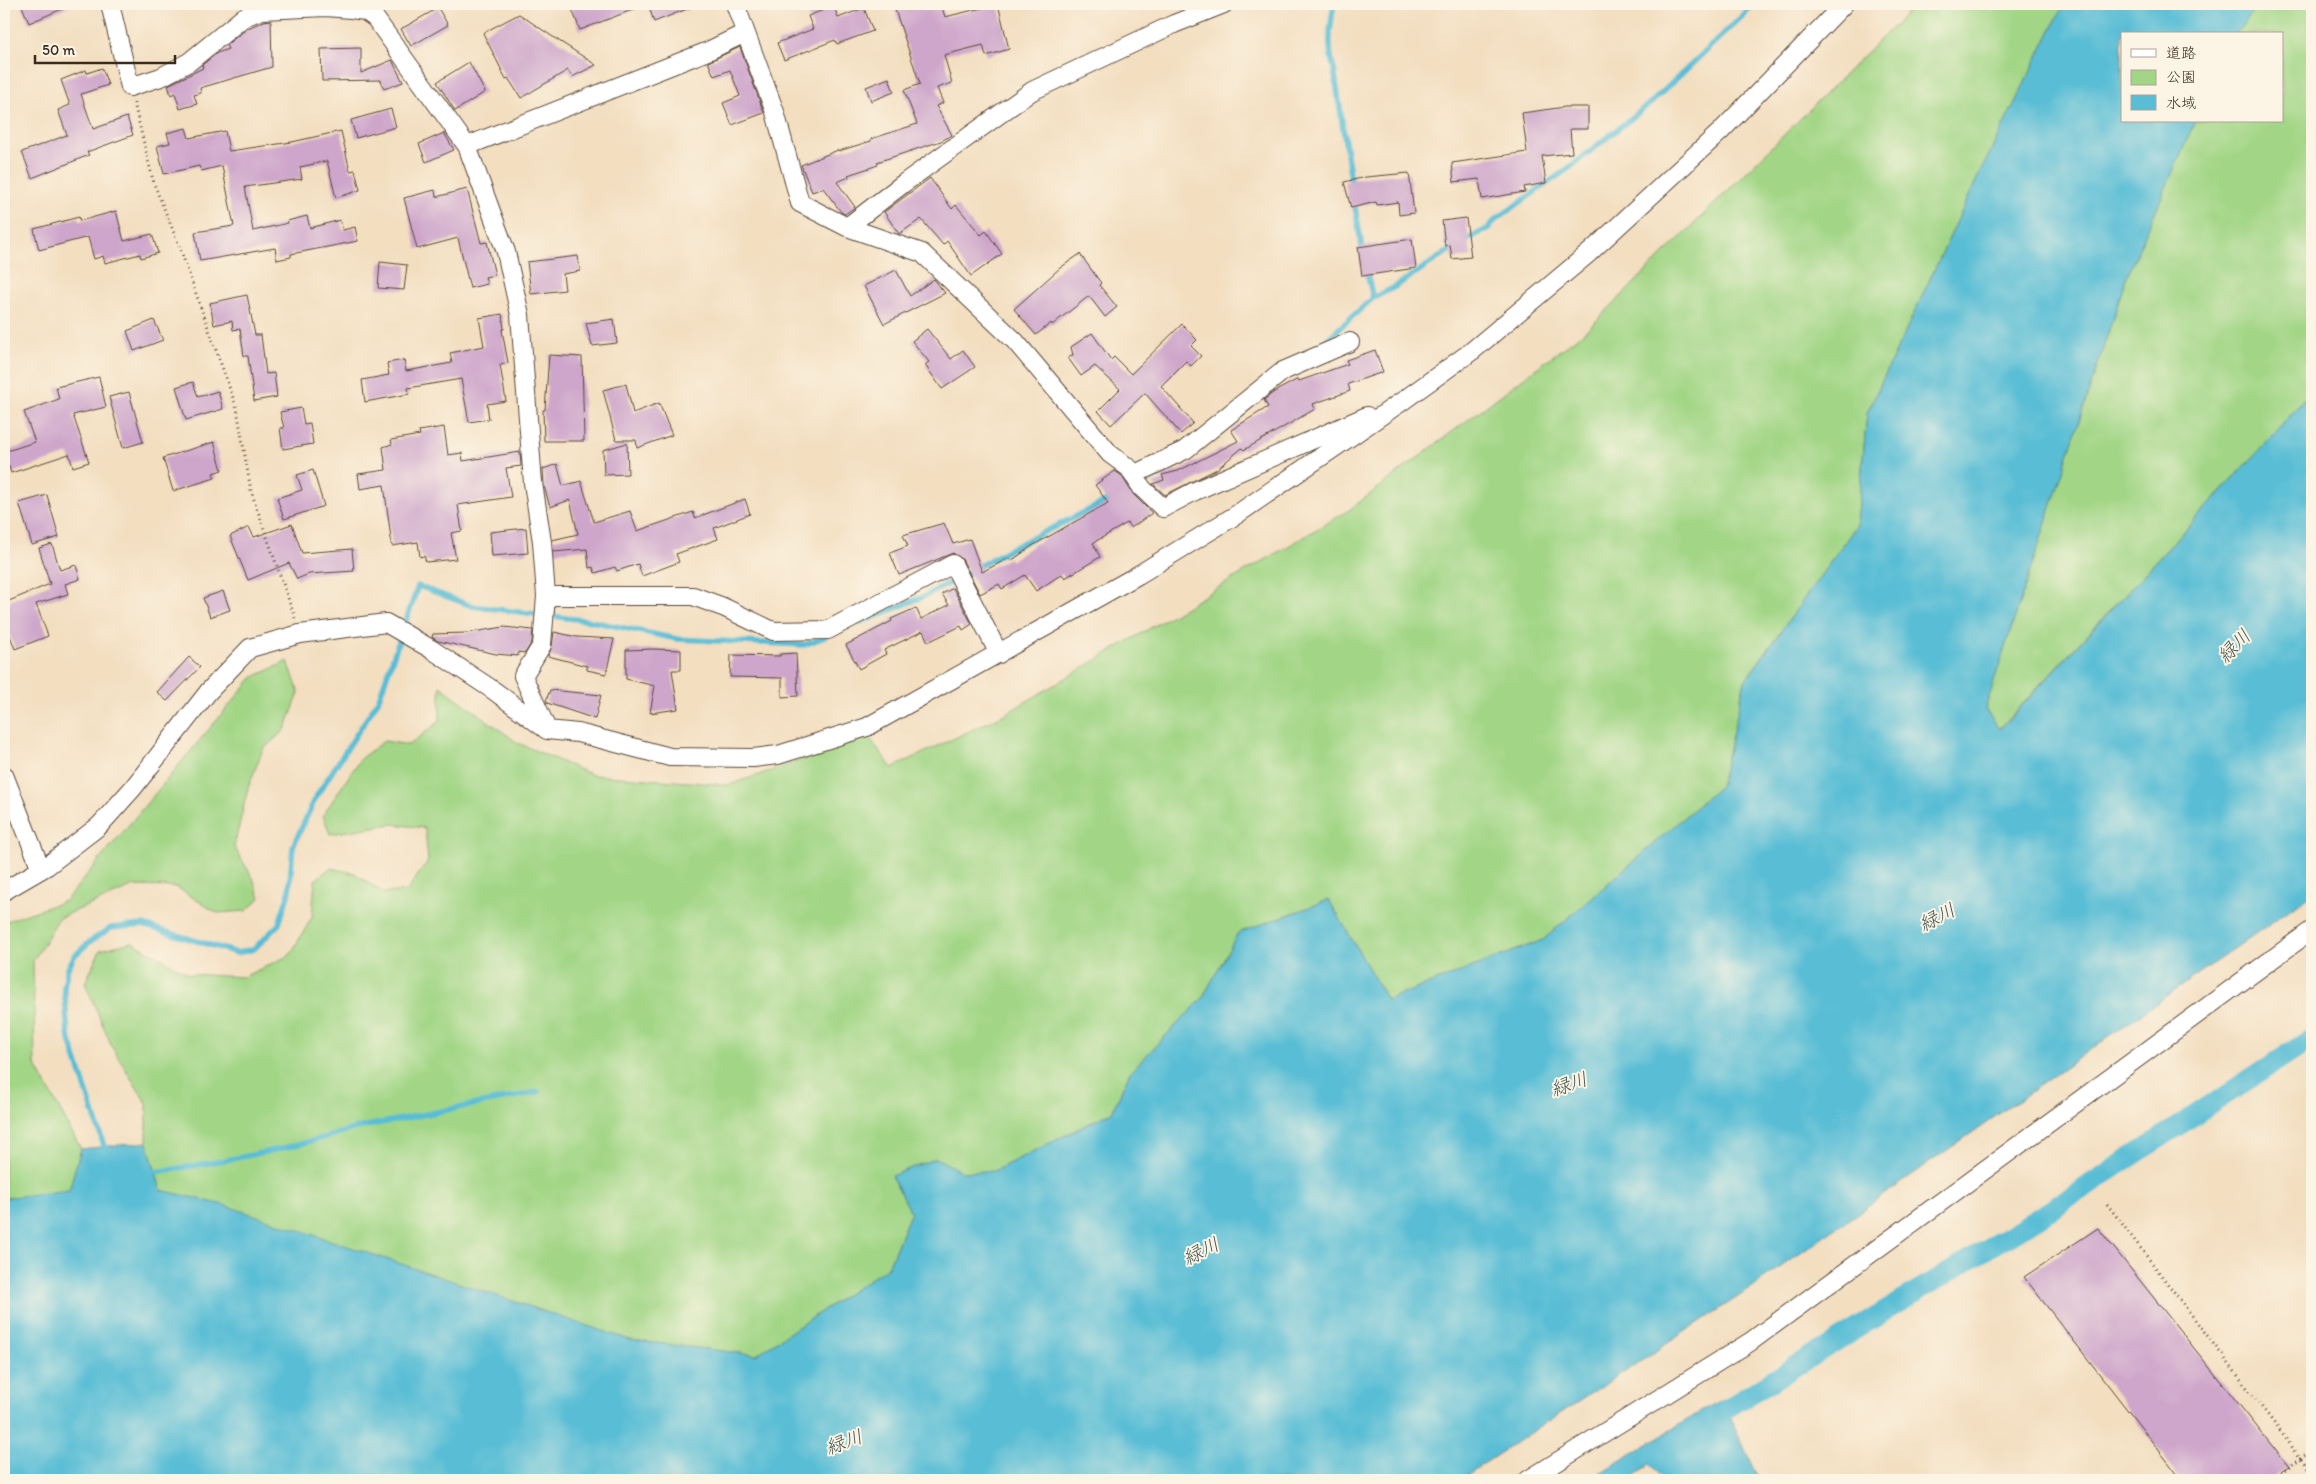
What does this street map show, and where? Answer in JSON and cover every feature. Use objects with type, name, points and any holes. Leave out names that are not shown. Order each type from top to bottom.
[{"type":"street","points":[[110,4],[130,88],[161,77],[189,62],[244,17],[262,10],[326,7],[358,10],[375,18],[468,146],[506,252],[520,315],[533,483],[542,542],[546,596],[542,645],[523,676],[547,730]]},
{"type":"street","points":[[735,4],[775,112],[800,203],[847,227],[922,252],[1015,341],[1110,454],[1128,468],[1142,488],[1163,508],[1204,487],[1404,400]]},
{"type":"street","points":[[847,227],[904,183],[1032,91],[1174,24],[1224,4]]},
{"type":"street","points":[[4,891],[41,869],[99,826],[133,788],[209,691],[250,648],[300,634],[386,623],[431,649],[493,690],[547,730],[578,733],[670,757],[753,758],[778,755],[867,727],[1138,575],[1236,515],[1404,400],[1472,350],[1596,246],[1720,132],[1844,4]]},
{"type":"street","points":[[468,146],[708,50],[745,33]]},
{"type":"street","points":[[1133,475],[1185,450],[1282,371],[1350,342]]},
{"type":"street","points":[[546,596],[693,596],[723,606],[773,631],[828,630],[953,564],[999,654]]},
{"type":"street","points":[[4,775],[41,869]]},
{"type":"street","points":[[1528,1480],[1750,1342],[2312,930]]},
{"type":"path","points":[[130,88],[154,184],[184,258],[237,409],[251,491],[300,634]]},
{"type":"path","points":[[2107,1204],[2312,1473]]},
{"type":"path","points":[[2273,1480],[2312,1449]]},
{"type":"green space","points":[[1916,4],[2064,4],[1976,181],[1867,413],[1857,525],[1745,681],[1720,786],[1543,940],[1387,1000],[1329,900],[1238,933],[1202,999],[1130,1072],[1112,1112],[994,1171],[962,1172],[936,1158],[891,1176],[911,1212],[888,1267],[756,1355],[630,1340],[161,1190],[147,1142],[147,1104],[113,1049],[85,983],[100,950],[132,942],[189,974],[243,977],[290,955],[312,917],[315,880],[330,868],[354,873],[384,893],[407,891],[428,861],[425,828],[392,824],[330,834],[323,815],[361,758],[384,741],[409,745],[440,721],[440,686],[518,743],[592,775],[729,785],[869,737],[892,768],[1007,713],[1349,510],[1588,329]]},
{"type":"green space","points":[[2258,4],[2312,4],[2312,390],[2271,438],[1999,729],[1985,708],[2126,278],[2195,122],[2284,122],[2284,32],[2237,32]]},
{"type":"green space","points":[[288,661],[299,693],[285,730],[263,749],[248,788],[234,847],[253,878],[260,898],[246,911],[217,913],[176,887],[134,886],[59,918],[33,961],[35,1064],[81,1149],[69,1190],[4,1216],[4,922],[65,901],[252,678]]},
{"type":"water","name":"緑川","points":[[2064,4],[2258,4],[2237,32],[2121,32],[2121,122],[2195,122],[2126,278],[1985,709],[2000,729],[2271,438],[2312,390],[2312,894],[1741,1295],[1459,1480],[4,1480],[4,1198],[69,1190],[81,1149],[147,1142],[161,1190],[224,1205],[630,1340],[756,1355],[888,1267],[911,1212],[891,1176],[936,1158],[962,1172],[994,1171],[1112,1112],[1130,1072],[1202,999],[1238,933],[1329,900],[1387,1000],[1543,940],[1720,786],[1745,681],[1857,525],[1867,413],[1976,181]]},
{"type":"water","points":[[1722,1399],[1759,1480],[1665,1480],[1649,1464],[1631,1480],[1588,1480]]},
{"type":"building","points":[[21,4],[74,4],[29,23]]},
{"type":"building","points":[[570,4],[644,4],[645,5],[580,30]]},
{"type":"building","points":[[648,4],[697,4],[697,5],[654,22]]},
{"type":"building","points":[[893,4],[941,4],[945,17],[998,4],[1009,49],[986,56],[983,45],[944,55],[952,83],[937,88],[943,103],[936,106],[952,135],[941,141],[877,162],[878,165],[848,175],[849,177],[837,182],[855,207],[845,214],[841,212],[823,188],[812,192],[801,165],[838,150],[871,141],[871,139],[917,124],[904,90],[920,84]]},
{"type":"building","points":[[834,6],[838,18],[864,8],[873,31],[837,44],[835,40],[784,60],[777,43],[813,29],[808,16]]},
{"type":"building","points":[[438,8],[448,25],[411,46],[401,29]]},
{"type":"building","points":[[519,14],[596,65],[572,77],[568,70],[521,98],[508,78],[506,79],[483,33]]},
{"type":"building","points":[[271,20],[272,67],[200,88],[201,93],[194,95],[197,104],[180,109],[175,93],[171,95],[168,85],[203,68],[202,65],[217,53],[228,49],[226,45],[248,28]]},
{"type":"building","points":[[740,47],[764,113],[732,125],[723,103],[740,96],[730,70],[714,76],[708,62]]},
{"type":"building","points":[[361,48],[361,73],[392,60],[403,82],[384,89],[381,80],[322,81],[321,49]]},
{"type":"building","points":[[469,62],[485,92],[455,111],[437,82]]},
{"type":"building","points":[[102,68],[108,85],[81,94],[93,129],[127,117],[133,135],[87,152],[89,155],[32,178],[22,152],[67,135],[58,110],[70,105],[61,80],[86,70],[87,73]]},
{"type":"building","points":[[889,78],[894,92],[871,101],[866,87]]},
{"type":"building","points":[[1565,107],[1588,107],[1588,129],[1570,129],[1572,153],[1542,156],[1546,183],[1524,187],[1525,192],[1482,199],[1479,179],[1454,182],[1452,163],[1527,152],[1522,113]]},
{"type":"building","points":[[391,109],[396,127],[356,138],[351,120]]},
{"type":"building","points":[[186,128],[189,138],[225,131],[229,151],[292,142],[341,131],[350,171],[355,170],[360,190],[336,198],[327,161],[300,167],[302,179],[245,187],[253,231],[288,223],[287,221],[307,216],[310,228],[340,220],[343,230],[355,227],[358,241],[291,254],[291,257],[277,260],[275,248],[200,261],[195,232],[234,226],[222,166],[201,171],[199,166],[164,174],[157,146],[170,143],[167,133]]},
{"type":"building","points":[[444,133],[454,150],[426,162],[419,144]]},
{"type":"building","points":[[1409,173],[1414,213],[1399,215],[1398,202],[1377,205],[1376,202],[1351,208],[1344,182],[1366,177]]},
{"type":"building","points":[[930,178],[952,209],[956,205],[981,235],[986,231],[1002,254],[971,276],[947,241],[943,245],[921,219],[899,234],[884,212]]},
{"type":"building","points":[[467,189],[481,243],[487,242],[495,275],[485,277],[487,284],[470,288],[458,238],[417,249],[404,198],[435,190],[436,197]]},
{"type":"building","points":[[116,211],[124,241],[152,234],[158,253],[141,258],[140,254],[105,263],[103,256],[94,259],[88,237],[39,250],[34,229],[79,217],[80,221]]},
{"type":"building","points":[[1466,218],[1471,257],[1452,259],[1450,245],[1445,246],[1442,221]]},
{"type":"building","points":[[1412,239],[1416,268],[1362,276],[1358,247]]},
{"type":"building","points":[[1080,254],[1101,283],[1099,285],[1117,307],[1105,317],[1089,296],[1036,335],[1014,309],[1060,268]]},
{"type":"building","points":[[578,256],[580,271],[563,274],[565,290],[531,294],[527,262]]},
{"type":"building","points":[[380,262],[407,265],[404,290],[378,288]]},
{"type":"building","points":[[896,270],[910,296],[934,279],[945,293],[884,324],[864,286]]},
{"type":"building","points":[[247,295],[255,335],[261,335],[266,374],[274,373],[277,397],[254,401],[248,356],[244,356],[240,329],[233,330],[232,321],[214,325],[210,303]]},
{"type":"building","points":[[502,314],[504,329],[502,330],[508,363],[500,365],[506,401],[487,404],[489,419],[469,422],[461,379],[408,388],[409,394],[365,402],[362,380],[389,375],[387,363],[404,360],[406,371],[452,363],[450,353],[484,346],[479,318]]},
{"type":"building","points":[[614,319],[617,343],[592,346],[586,323]]},
{"type":"building","points":[[154,320],[163,340],[134,351],[127,331]]},
{"type":"building","points":[[1182,324],[1197,340],[1191,346],[1201,356],[1191,366],[1186,361],[1161,386],[1193,423],[1181,434],[1145,393],[1111,425],[1098,411],[1120,389],[1095,366],[1081,376],[1068,358],[1073,355],[1071,347],[1092,333],[1111,360],[1114,357],[1131,374]]},
{"type":"building","points":[[927,329],[951,359],[963,350],[975,367],[942,389],[925,365],[929,362],[912,341]]},
{"type":"building","points":[[1375,350],[1383,372],[1348,384],[1350,391],[1313,404],[1315,409],[1244,450],[1242,448],[1217,469],[1165,495],[1153,484],[1164,480],[1162,475],[1178,471],[1238,441],[1231,430],[1268,407],[1264,400],[1274,392],[1298,379],[1299,381],[1348,364],[1346,360]]},
{"type":"building","points":[[549,355],[582,357],[584,441],[544,441],[543,410],[545,410]]},
{"type":"building","points":[[99,377],[106,407],[73,415],[89,462],[73,467],[69,454],[11,473],[4,452],[35,442],[24,412],[59,399],[56,387]]},
{"type":"building","points":[[193,382],[198,397],[218,391],[223,409],[186,420],[176,387]]},
{"type":"building","points":[[626,384],[633,413],[659,403],[672,435],[637,448],[636,440],[616,440],[603,390]]},
{"type":"building","points":[[129,392],[143,442],[123,448],[109,397]]},
{"type":"building","points":[[301,408],[304,424],[310,423],[313,444],[283,449],[280,428],[284,428],[280,412]]},
{"type":"building","points":[[444,427],[448,455],[462,453],[463,461],[520,452],[521,466],[506,468],[511,497],[458,505],[462,531],[451,533],[456,559],[426,562],[424,556],[420,557],[418,542],[392,546],[384,485],[360,489],[358,474],[386,470],[383,447],[392,444],[391,440],[420,435],[419,431]]},
{"type":"building","points":[[214,442],[222,470],[213,473],[215,478],[173,491],[163,458]]},
{"type":"building","points":[[627,443],[628,474],[604,475],[603,450]]},
{"type":"building","points":[[557,464],[563,486],[581,481],[594,522],[630,511],[637,531],[693,512],[695,518],[745,499],[750,514],[714,528],[718,539],[676,554],[679,562],[642,576],[638,564],[617,571],[615,567],[595,573],[593,567],[589,568],[587,549],[553,552],[552,540],[578,534],[570,500],[550,507],[544,486],[543,469]]},
{"type":"building","points":[[313,470],[324,506],[284,519],[277,498],[302,490],[297,475]]},
{"type":"building","points":[[1115,471],[1121,475],[1133,494],[1152,513],[1131,528],[1127,523],[1093,543],[1100,557],[1065,578],[1062,574],[1036,591],[1025,575],[1002,589],[999,584],[980,594],[962,559],[953,553],[899,575],[890,553],[908,546],[903,535],[944,523],[953,544],[970,539],[982,572],[1009,558],[1011,561],[1032,546],[1108,503],[1095,485]]},
{"type":"building","points":[[47,495],[59,537],[32,545],[19,503]]},
{"type":"building","points":[[292,524],[302,553],[352,549],[354,571],[309,574],[297,579],[289,563],[248,580],[230,536],[249,527],[254,537]]},
{"type":"building","points":[[526,528],[528,553],[492,556],[490,532]]},
{"type":"building","points":[[52,544],[60,570],[76,565],[80,579],[65,584],[68,594],[36,604],[48,636],[15,649],[9,633],[4,636],[4,603],[50,584],[39,548]]},
{"type":"building","points":[[953,588],[972,624],[963,630],[961,626],[928,642],[923,631],[884,650],[886,654],[859,669],[846,645],[892,621],[891,619],[916,608],[921,619],[949,605],[942,594]]},
{"type":"building","points":[[223,591],[230,610],[210,617],[203,598]]},
{"type":"building","points":[[504,627],[533,630],[532,642],[525,653],[518,652],[518,656],[496,654],[438,641],[432,637],[433,634],[467,633]]},
{"type":"building","points":[[554,632],[577,637],[614,639],[606,674],[587,670],[587,666],[548,656]]},
{"type":"building","points":[[626,650],[681,650],[681,670],[672,670],[678,709],[650,713],[655,686],[626,679]]},
{"type":"building","points":[[796,653],[798,696],[782,697],[782,678],[730,677],[731,655],[780,656],[780,654]]},
{"type":"building","points":[[189,657],[200,667],[167,701],[157,692]]},
{"type":"building","points":[[550,690],[601,695],[595,719],[547,703]]},
{"type":"building","points":[[2098,1228],[2289,1467],[2267,1480],[2182,1480],[2024,1277]]},
{"type":"waterway","points":[[1334,4],[1330,29],[1330,53],[1352,187]]},
{"type":"waterway","points":[[1315,350],[1373,298],[1395,287],[1459,244],[1489,228],[1495,220],[1569,168],[1654,100],[1755,4]]},
{"type":"waterway","points":[[1354,201],[1363,253]]},
{"type":"waterway","points":[[1366,270],[1373,298]]},
{"type":"waterway","points":[[1123,492],[1161,474],[1176,462]]},
{"type":"waterway","points":[[859,623],[927,595],[1010,549],[1113,498]]},
{"type":"waterway","points":[[106,1152],[68,1034],[64,986],[68,968],[75,955],[92,940],[111,928],[143,925],[237,953],[254,949],[279,924],[289,892],[293,846],[317,795],[378,701],[418,586],[472,606],[591,621],[677,639],[804,645],[825,637]]},
{"type":"waterway","points":[[1703,1423],[2052,1209],[2312,1038]]},
{"type":"waterway","points":[[149,1173],[253,1155],[305,1143],[356,1128],[538,1092]]}]
